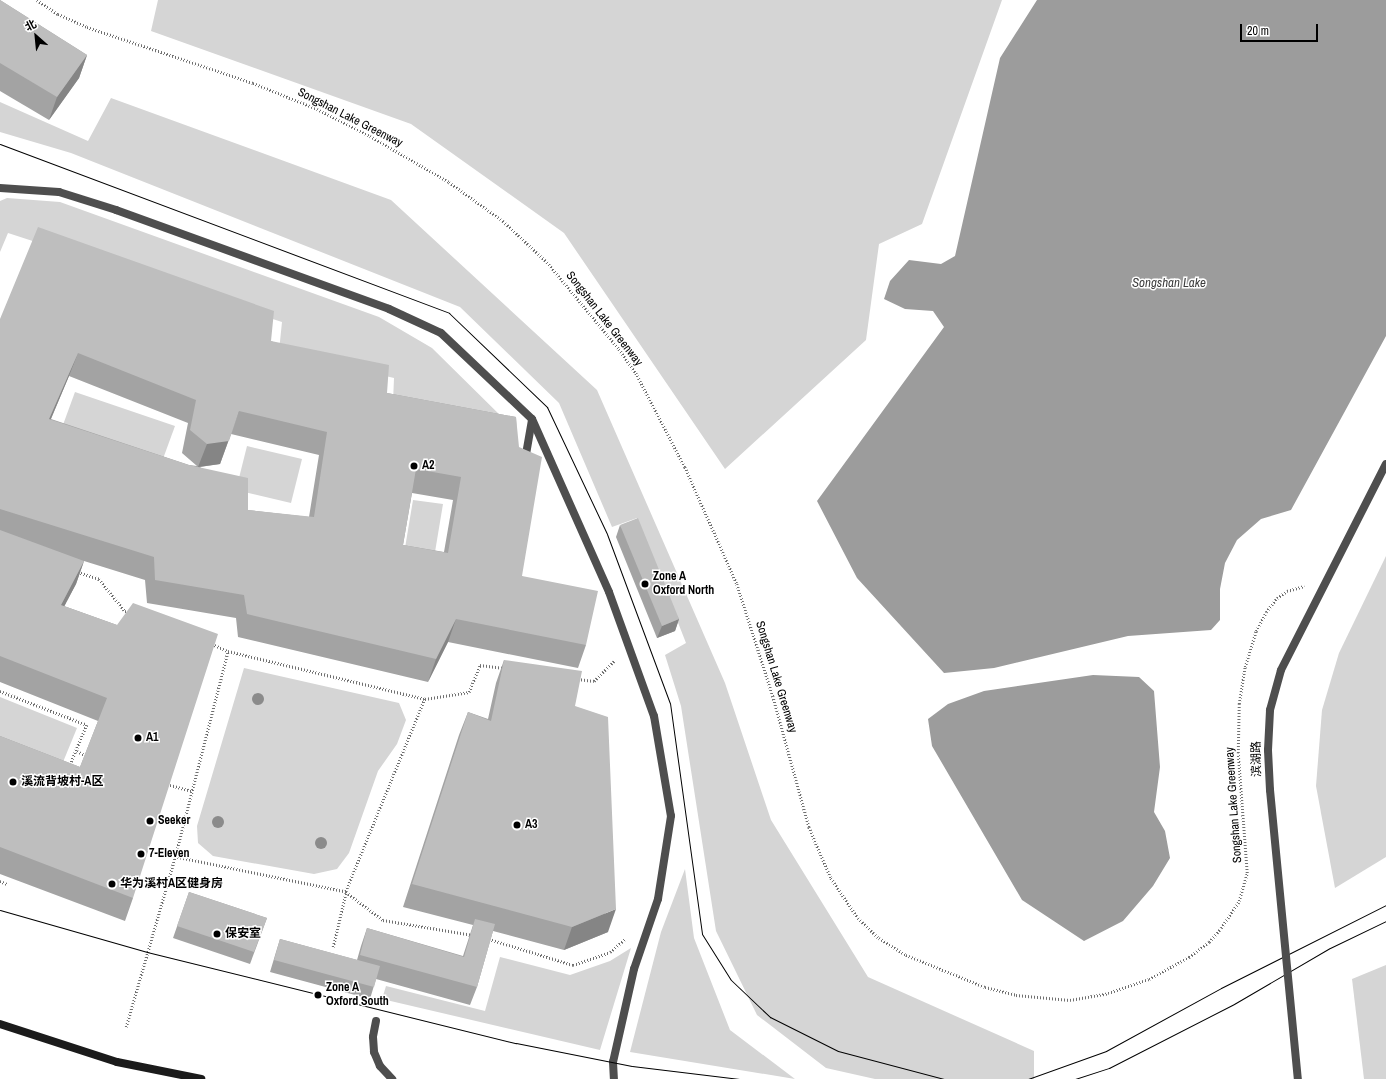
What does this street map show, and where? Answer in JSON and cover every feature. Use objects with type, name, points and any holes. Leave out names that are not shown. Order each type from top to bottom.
[{"type":"main road","points":[[0,1024],[117,1062],[201,1079]]},
{"type":"street","points":[[0,188],[59,192],[116,210],[389,309],[441,333],[532,419],[609,592],[654,716],[671,816],[658,899],[634,968],[613,1062],[614,1079]]},
{"type":"street","points":[[523,468],[532,419]]},
{"type":"street","name":"滨湖路","points":[[1298,1079],[1270,790],[1268,750],[1270,710],[1281,670],[1386,464]]},
{"type":"street","points":[[376,1021],[373,1037],[374,1052],[380,1066],[392,1079]]},
{"type":"path","name":"Songshan Lake Greenway","points":[[37,0],[58,14],[88,27],[253,83],[317,109],[377,140],[454,186],[503,221],[547,262],[615,343],[636,373],[685,467],[737,584],[773,696],[809,827],[831,878],[858,918],[879,938],[906,955],[993,989],[1046,1000],[1070,1000],[1108,993],[1149,979],[1190,957],[1209,942],[1233,911],[1247,873],[1238,752],[1239,704],[1245,667],[1256,631],[1277,598],[1287,590],[1298,587],[1322,588]]},
{"type":"path","points":[[70,569],[99,580],[125,610],[132,613]]},
{"type":"path","points":[[209,643],[228,651],[425,700],[468,692],[480,665],[511,669]]},
{"type":"path","points":[[571,678],[594,681],[628,646]]},
{"type":"path","points":[[126,1027],[175,857],[228,651]]},
{"type":"path","points":[[0,692],[87,725],[77,751],[67,769]]},
{"type":"path","points":[[334,947],[346,892],[425,700]]},
{"type":"path","points":[[77,751],[85,755]]},
{"type":"path","points":[[170,785],[192,791]]},
{"type":"path","points":[[175,857],[346,892],[383,920],[475,936]]},
{"type":"path","points":[[0,882],[7,884]]},
{"type":"path","points":[[482,937],[573,965],[610,952],[626,938]]},
{"type":"shaded area","points":[[158,0],[1002,0],[922,224],[879,244],[866,340],[725,469],[564,233],[411,124],[151,31]]},
{"type":"shaded area","points":[[111,98],[391,200],[597,390],[725,683],[771,820],[868,977],[1034,1051],[1034,1079],[875,1079],[826,1068],[757,1015],[716,931],[681,706],[665,655],[686,643],[637,518],[612,527],[559,403],[460,307],[71,153],[0,132],[0,102],[88,141]]},
{"type":"shaded area","points":[[7,198],[60,202],[379,317],[432,348],[508,423],[393,402],[394,378],[279,351],[282,322],[8,233],[0,252],[0,201]]},
{"type":"shaded area","points":[[75,392],[175,426],[160,467],[60,433]]},
{"type":"shaded area","points":[[247,446],[302,459],[291,503],[236,490]]},
{"type":"shaded area","points":[[413,500],[443,504],[433,564],[403,560]]},
{"type":"shaded area","points":[[1386,556],[1386,857],[1335,888],[1316,786],[1322,710],[1339,653]]},
{"type":"shaded area","points":[[244,668],[399,703],[406,720],[397,744],[378,771],[349,853],[337,869],[314,874],[213,856],[198,843],[197,826]]},
{"type":"shaded area","points":[[0,697],[77,728],[61,767],[0,742]]},
{"type":"shaded area","points":[[685,869],[694,938],[730,1030],[795,1079],[630,1052],[661,932]]},
{"type":"shaded area","points":[[631,948],[600,1050],[382,999],[386,986],[485,1011],[500,957],[570,975],[610,961]]},
{"type":"shaded area","points":[[1386,965],[1386,1079],[1364,1079],[1352,979]]},
{"type":"water","name":"Songshan Lake","points":[[1037,0],[1386,0],[1386,336],[1291,510],[1261,519],[1237,540],[1225,563],[1220,589],[1220,620],[1211,630],[1128,636],[994,668],[944,673],[857,578],[817,501],[944,327],[933,311],[905,309],[884,299],[890,281],[909,260],[941,264],[955,256],[1000,58]]},
{"type":"water","points":[[1093,675],[1139,677],[1154,691],[1160,767],[1154,812],[1165,831],[1170,858],[1153,886],[1123,921],[1084,941],[1022,900],[932,746],[928,719],[948,704],[984,691]]},
{"type":"building","points":[[0,0],[87,55],[57,97],[0,63]]},
{"type":"building","name":"A2","points":[[38,227],[274,311],[271,341],[389,365],[387,393],[516,417],[519,447],[542,457],[522,576],[598,591],[586,645],[456,619],[436,659],[247,614],[244,595],[155,580],[154,557],[0,509],[0,319]],"holes":[[[78,353],[196,400],[190,430],[207,444],[229,441],[239,411],[327,432],[314,517],[248,510],[248,478],[189,465],[49,419]],[[416,469],[461,477],[448,553],[403,545]]]},
{"type":"building","points":[[638,518],[679,619],[662,626],[620,525]]},
{"type":"building","name":"A1","points":[[0,530],[84,561],[61,605],[117,625],[133,603],[218,634],[133,898],[0,847],[0,736],[80,767],[107,698],[0,656]]},
{"type":"building","name":"A3","points":[[504,660],[582,671],[575,706],[608,717],[616,909],[572,927],[412,884],[468,712],[491,721]]},
{"type":"building","name":"保安室","points":[[189,892],[267,918],[254,952],[177,926]]},
{"type":"building","points":[[475,919],[495,924],[477,987],[360,955],[367,928],[464,957]]},
{"type":"building","points":[[280,939],[380,966],[374,987],[274,960]]},
{"type":"tram line","points":[[0,144],[449,313],[547,407],[607,534],[670,703],[702,934],[731,980],[770,1017],[838,1051],[944,1079]]},
{"type":"tram line","points":[[1028,1079],[1106,1051],[1221,988],[1386,905]]},
{"type":"tram line","points":[[0,910],[147,952],[516,1043],[632,1066],[740,1079]]},
{"type":"tram line","points":[[1075,1079],[1109,1068],[1234,1004],[1330,948],[1386,921]]},
{"type":"place","name":"A2","points":[[414,466]]},
{"type":"place","name":"Zone A Oxford North","points":[[645,584]]},
{"type":"place","name":"A1","points":[[138,738]]},
{"type":"place","name":"溪流背坡村-A区","points":[[13,782]]},
{"type":"place","name":"Seeker","points":[[150,821]]},
{"type":"place","name":"A3","points":[[517,825]]},
{"type":"place","name":"7-Eleven","points":[[141,854]]},
{"type":"place","name":"华为溪村A区健身房","points":[[112,884]]},
{"type":"place","name":"保安室","points":[[217,934]]},
{"type":"place","name":"Zone A Oxford South","points":[[318,995]]}]
